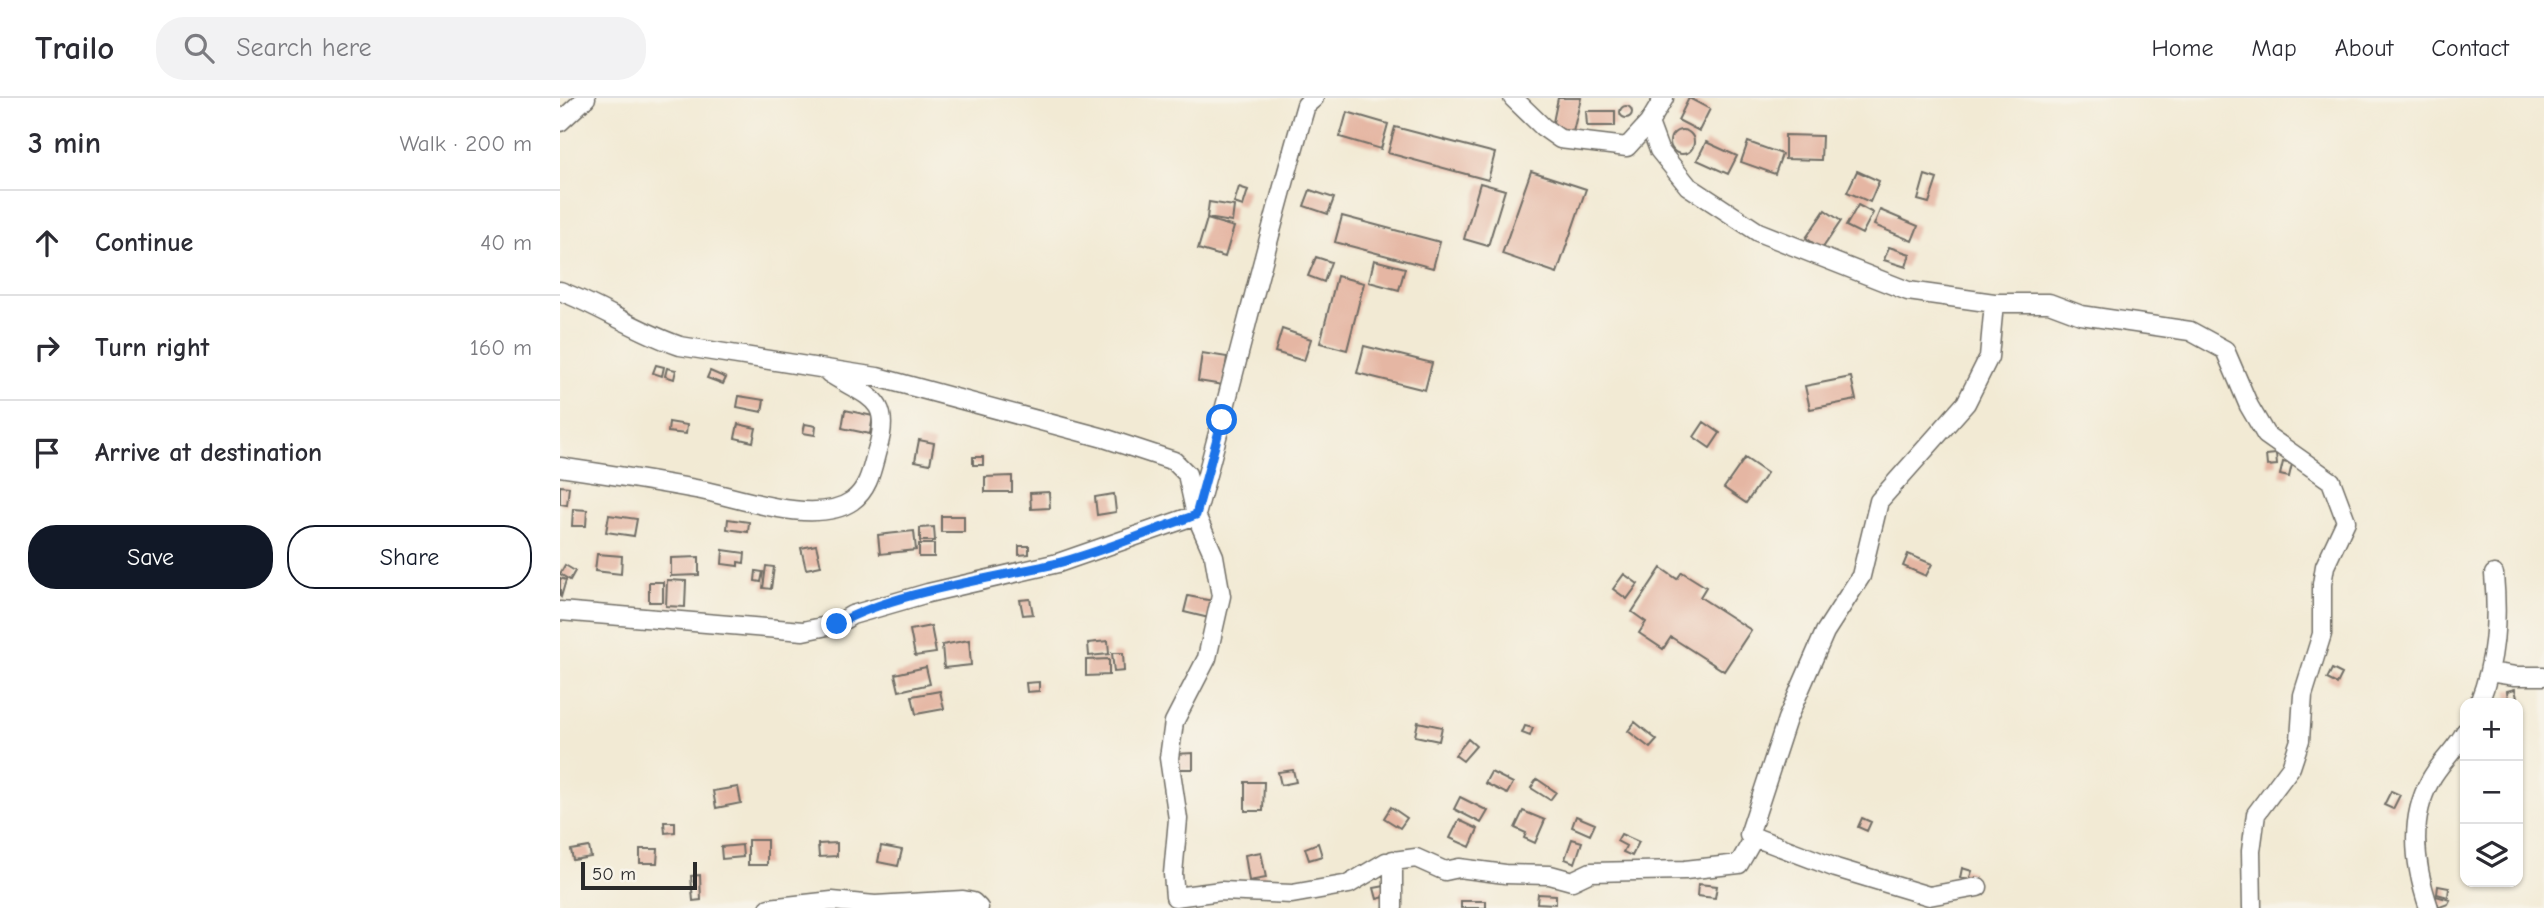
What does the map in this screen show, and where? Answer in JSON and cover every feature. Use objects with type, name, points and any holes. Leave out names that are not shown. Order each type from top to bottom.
[{"type":"street","points":[[560,122],[586,98]]},
{"type":"street","points":[[1196,515],[1256,296],[1279,196],[1306,105],[1314,98]]},
{"type":"street","points":[[1513,98],[1543,127],[1560,139],[1627,147],[1649,123],[1664,98]]},
{"type":"street","points":[[1649,123],[1659,149],[1688,186],[1758,232],[1908,291],[1994,303],[2049,303],[2081,315],[2190,331],[2225,350],[2266,435],[2331,481],[2346,521],[2325,566],[2322,584],[2322,634],[2302,695],[2300,740],[2291,767],[2256,814],[2251,851],[2252,908]]},
{"type":"street","points":[[560,291],[590,303],[651,337],[680,346],[877,376],[1174,461],[1187,474],[1196,515],[1214,556],[1220,596],[1207,658],[1174,722],[1169,758],[1178,819],[1173,874],[1175,897],[1221,891],[1292,894],[1349,884],[1393,860],[1424,860],[1445,871],[1459,868],[1505,874],[1550,875],[1572,881],[1596,872],[1685,870],[1739,864],[1751,844],[1749,835],[1787,719],[1825,632],[1861,576],[1879,500],[1966,403],[1989,357],[1994,303]]},
{"type":"street","points":[[560,467],[704,491],[759,505],[813,510],[852,501],[867,484],[880,440],[884,425],[880,406],[866,392],[822,369]]},
{"type":"street","points":[[560,611],[803,631],[837,624],[852,615],[928,593],[1058,563],[1196,515]]},
{"type":"street","points":[[2481,698],[2490,672],[2496,640],[2494,574]]},
{"type":"street","points":[[2490,672],[2515,676],[2544,676]]},
{"type":"street","points":[[2429,908],[2420,881],[2414,825],[2428,782],[2460,739]]},
{"type":"street","points":[[1751,836],[1836,868],[1929,897],[1978,887]]},
{"type":"street","points":[[1393,860],[1393,908]]},
{"type":"street","points":[[769,908],[832,901],[874,905],[963,900],[973,902],[979,908]]},
{"type":"building","points":[[1558,98],[1581,98],[1573,132],[1552,127]]},
{"type":"building","points":[[1689,98],[1710,109],[1699,131],[1678,120]]},
{"type":"building","points":[[1626,106],[1632,112],[1626,118],[1620,112]]},
{"type":"building","points":[[1586,111],[1615,111],[1615,126],[1587,126]]},
{"type":"building","points":[[1347,112],[1388,124],[1381,149],[1340,137]]},
{"type":"building","points":[[1395,127],[1495,153],[1488,180],[1388,153]]},
{"type":"building","points":[[1682,130],[1690,134],[1694,142],[1690,150],[1682,154],[1674,150],[1670,142],[1674,134]]},
{"type":"building","points":[[1785,135],[1822,136],[1821,160],[1785,159]]},
{"type":"building","points":[[1706,142],[1737,156],[1728,174],[1697,160]]},
{"type":"building","points":[[1748,142],[1782,154],[1775,174],[1741,162]]},
{"type":"building","points":[[1531,171],[1586,189],[1557,273],[1502,254]]},
{"type":"building","points":[[1857,171],[1879,181],[1870,202],[1847,192]]},
{"type":"building","points":[[1925,175],[1937,179],[1929,203],[1918,200]]},
{"type":"building","points":[[1480,183],[1505,190],[1488,246],[1464,239]]},
{"type":"building","points":[[1239,187],[1248,190],[1243,206],[1234,203]]},
{"type":"building","points":[[1310,190],[1334,198],[1328,214],[1304,206]]},
{"type":"building","points":[[1209,202],[1234,206],[1232,222],[1207,218]]},
{"type":"building","points":[[1858,205],[1873,213],[1862,234],[1846,226]]},
{"type":"building","points":[[1825,210],[1841,221],[1822,249],[1806,238]]},
{"type":"building","points":[[1880,210],[1918,226],[1912,241],[1874,225]]},
{"type":"building","points":[[1342,216],[1440,242],[1433,268],[1335,242]]},
{"type":"building","points":[[1207,219],[1234,227],[1225,257],[1198,249]]},
{"type":"building","points":[[1889,247],[1910,254],[1906,267],[1884,260]]},
{"type":"building","points":[[1316,257],[1331,262],[1324,282],[1308,276]]},
{"type":"building","points":[[1374,260],[1405,268],[1399,290],[1369,282]]},
{"type":"building","points":[[1337,276],[1364,283],[1347,350],[1320,343]]},
{"type":"building","points":[[1282,329],[1311,339],[1304,361],[1275,352]]},
{"type":"building","points":[[1364,346],[1432,363],[1425,390],[1357,373]]},
{"type":"building","points":[[1202,353],[1227,357],[1223,385],[1198,381]]},
{"type":"building","points":[[656,365],[664,367],[662,376],[653,373]]},
{"type":"building","points":[[667,368],[676,370],[674,379],[665,376]]},
{"type":"building","points":[[710,371],[726,378],[723,384],[707,378]]},
{"type":"building","points":[[1851,377],[1856,400],[1810,409],[1805,386]]},
{"type":"building","points":[[739,396],[764,400],[762,412],[737,407]]},
{"type":"building","points":[[845,410],[873,416],[870,434],[842,428]]},
{"type":"building","points":[[669,422],[687,425],[686,434],[668,432]]},
{"type":"building","points":[[1704,422],[1720,433],[1710,448],[1694,437]]},
{"type":"building","points":[[738,424],[756,428],[753,442],[735,438]]},
{"type":"building","points":[[805,424],[816,426],[815,435],[803,433]]},
{"type":"building","points":[[919,440],[934,443],[930,464],[915,461]]},
{"type":"building","points":[[2276,454],[2277,465],[2267,466],[2266,455]]},
{"type":"building","points":[[973,457],[983,457],[983,465],[973,465]]},
{"type":"building","points":[[1745,458],[1767,473],[1746,503],[1724,488]]},
{"type":"building","points":[[2283,462],[2292,464],[2289,477],[2280,475]]},
{"type":"building","points":[[1012,476],[1012,492],[985,492],[985,477]]},
{"type":"building","points":[[560,486],[569,487],[567,505],[560,504]]},
{"type":"building","points":[[1049,492],[1050,508],[1031,509],[1030,493]]},
{"type":"building","points":[[1114,494],[1116,512],[1097,515],[1095,497]]},
{"type":"building","points":[[573,509],[587,510],[586,526],[572,526]]},
{"type":"building","points":[[609,515],[637,519],[634,536],[606,532]]},
{"type":"building","points":[[941,516],[964,516],[964,532],[941,532]]},
{"type":"building","points":[[728,519],[749,522],[748,532],[727,529]]},
{"type":"building","points":[[934,527],[935,541],[920,541],[920,528]]},
{"type":"building","points":[[914,531],[916,550],[880,554],[878,535]]},
{"type":"building","points":[[919,544],[934,544],[934,557],[919,557]]},
{"type":"building","points":[[816,545],[821,566],[806,569],[801,548]]},
{"type":"building","points":[[1019,546],[1029,546],[1029,554],[1019,555]]},
{"type":"building","points":[[723,550],[745,553],[744,563],[738,562],[738,566],[722,564]]},
{"type":"building","points":[[597,554],[622,556],[621,574],[595,571]]},
{"type":"building","points":[[1908,554],[1932,564],[1926,576],[1903,566]]},
{"type":"building","points":[[699,557],[699,575],[671,576],[671,558]]},
{"type":"building","points":[[565,565],[575,571],[570,580],[560,574]]},
{"type":"building","points":[[766,566],[774,567],[771,589],[763,588]]},
{"type":"building","points":[[1661,568],[1677,579],[1682,572],[1706,587],[1700,597],[1751,630],[1724,671],[1671,637],[1663,649],[1639,633],[1646,622],[1632,612]]},
{"type":"building","points":[[756,571],[763,572],[761,582],[755,581]]},
{"type":"building","points":[[1624,574],[1638,584],[1627,599],[1613,589]]},
{"type":"building","points":[[560,578],[566,580],[561,597],[560,596]]},
{"type":"building","points":[[667,580],[686,581],[685,607],[666,606]]},
{"type":"building","points":[[649,582],[663,582],[663,602],[649,602]]},
{"type":"building","points":[[1188,596],[1213,601],[1209,618],[1184,612]]},
{"type":"building","points":[[1030,599],[1033,614],[1023,615],[1020,600]]},
{"type":"building","points":[[931,626],[936,653],[915,656],[910,630]]},
{"type":"building","points":[[969,640],[971,665],[944,668],[942,645]]},
{"type":"building","points":[[1108,641],[1109,654],[1089,656],[1088,643]]},
{"type":"building","points":[[1112,653],[1123,653],[1124,671],[1114,672]]},
{"type":"building","points":[[1109,659],[1109,675],[1086,676],[1086,660]]},
{"type":"building","points":[[926,667],[930,684],[899,691],[895,674]]},
{"type":"building","points":[[2332,669],[2342,674],[2337,684],[2327,679]]},
{"type":"building","points":[[1039,682],[1039,691],[1027,692],[1026,683]]},
{"type":"building","points":[[2515,689],[2517,698],[2508,698],[2507,691]]},
{"type":"building","points":[[940,691],[944,709],[916,714],[912,696]]},
{"type":"building","points":[[1418,722],[1442,727],[1439,741],[1415,736]]},
{"type":"building","points":[[1635,722],[1657,740],[1650,748],[1628,731]]},
{"type":"building","points":[[1525,726],[1533,728],[1530,736],[1522,733]]},
{"type":"building","points":[[1468,739],[1476,746],[1463,761],[1455,755]]},
{"type":"building","points":[[1193,753],[1193,769],[1175,769],[1175,754]]},
{"type":"building","points":[[1293,770],[1296,782],[1281,785],[1278,772]]},
{"type":"building","points":[[1491,772],[1513,783],[1507,794],[1485,783]]},
{"type":"building","points":[[1537,779],[1556,792],[1550,800],[1531,788]]},
{"type":"building","points":[[1245,782],[1264,782],[1263,811],[1245,811]]},
{"type":"building","points":[[738,787],[741,803],[716,808],[713,791]]},
{"type":"building","points":[[2391,791],[2400,795],[2393,809],[2384,805]]},
{"type":"building","points":[[1460,797],[1488,811],[1481,823],[1454,809]]},
{"type":"building","points":[[1391,807],[1407,818],[1400,828],[1384,818]]},
{"type":"building","points":[[1523,811],[1545,820],[1535,843],[1524,838],[1526,833],[1515,828]]},
{"type":"building","points":[[1576,816],[1595,824],[1590,835],[1572,827]]},
{"type":"building","points":[[1862,818],[1871,822],[1867,831],[1858,827]]},
{"type":"building","points":[[1459,820],[1478,829],[1470,847],[1450,838]]},
{"type":"building","points":[[664,822],[675,822],[675,832],[665,833]]},
{"type":"building","points":[[1621,834],[1639,842],[1632,856],[1623,852],[1626,846],[1617,841]]},
{"type":"building","points":[[1572,839],[1582,842],[1575,863],[1565,859]]},
{"type":"building","points":[[748,840],[767,840],[767,865],[748,865]]},
{"type":"building","points":[[837,843],[837,856],[819,857],[818,844]]},
{"type":"building","points":[[1318,843],[1322,856],[1309,860],[1305,848]]},
{"type":"building","points":[[742,845],[743,857],[722,859],[721,847]]},
{"type":"building","points":[[881,846],[902,850],[898,866],[878,862]]},
{"type":"building","points":[[589,847],[591,857],[573,860],[571,850]]},
{"type":"building","points":[[640,849],[658,849],[657,863],[640,863]]},
{"type":"building","points":[[1261,852],[1266,878],[1249,881],[1245,855]]},
{"type":"building","points":[[1962,868],[1972,871],[1969,880],[1960,878]]},
{"type":"building","points":[[700,875],[701,900],[693,901],[691,876]]},
{"type":"building","points":[[1698,884],[1717,886],[1715,898],[1697,896]]},
{"type":"building","points":[[1385,886],[1388,896],[1377,899],[1374,888]]},
{"type":"building","points":[[2438,886],[2449,888],[2448,897],[2437,894]]},
{"type":"building","points":[[1538,894],[1556,895],[1556,904],[1537,903]]},
{"type":"building","points":[[2436,896],[2450,900],[2448,904],[2437,908],[2438,904],[2434,903]]},
{"type":"building","points":[[1461,901],[1486,901],[1486,908],[1461,908]]},
{"type":"route","points":[[837,624],[852,615],[928,593],[1058,563],[1196,515],[1222,420]]}]
